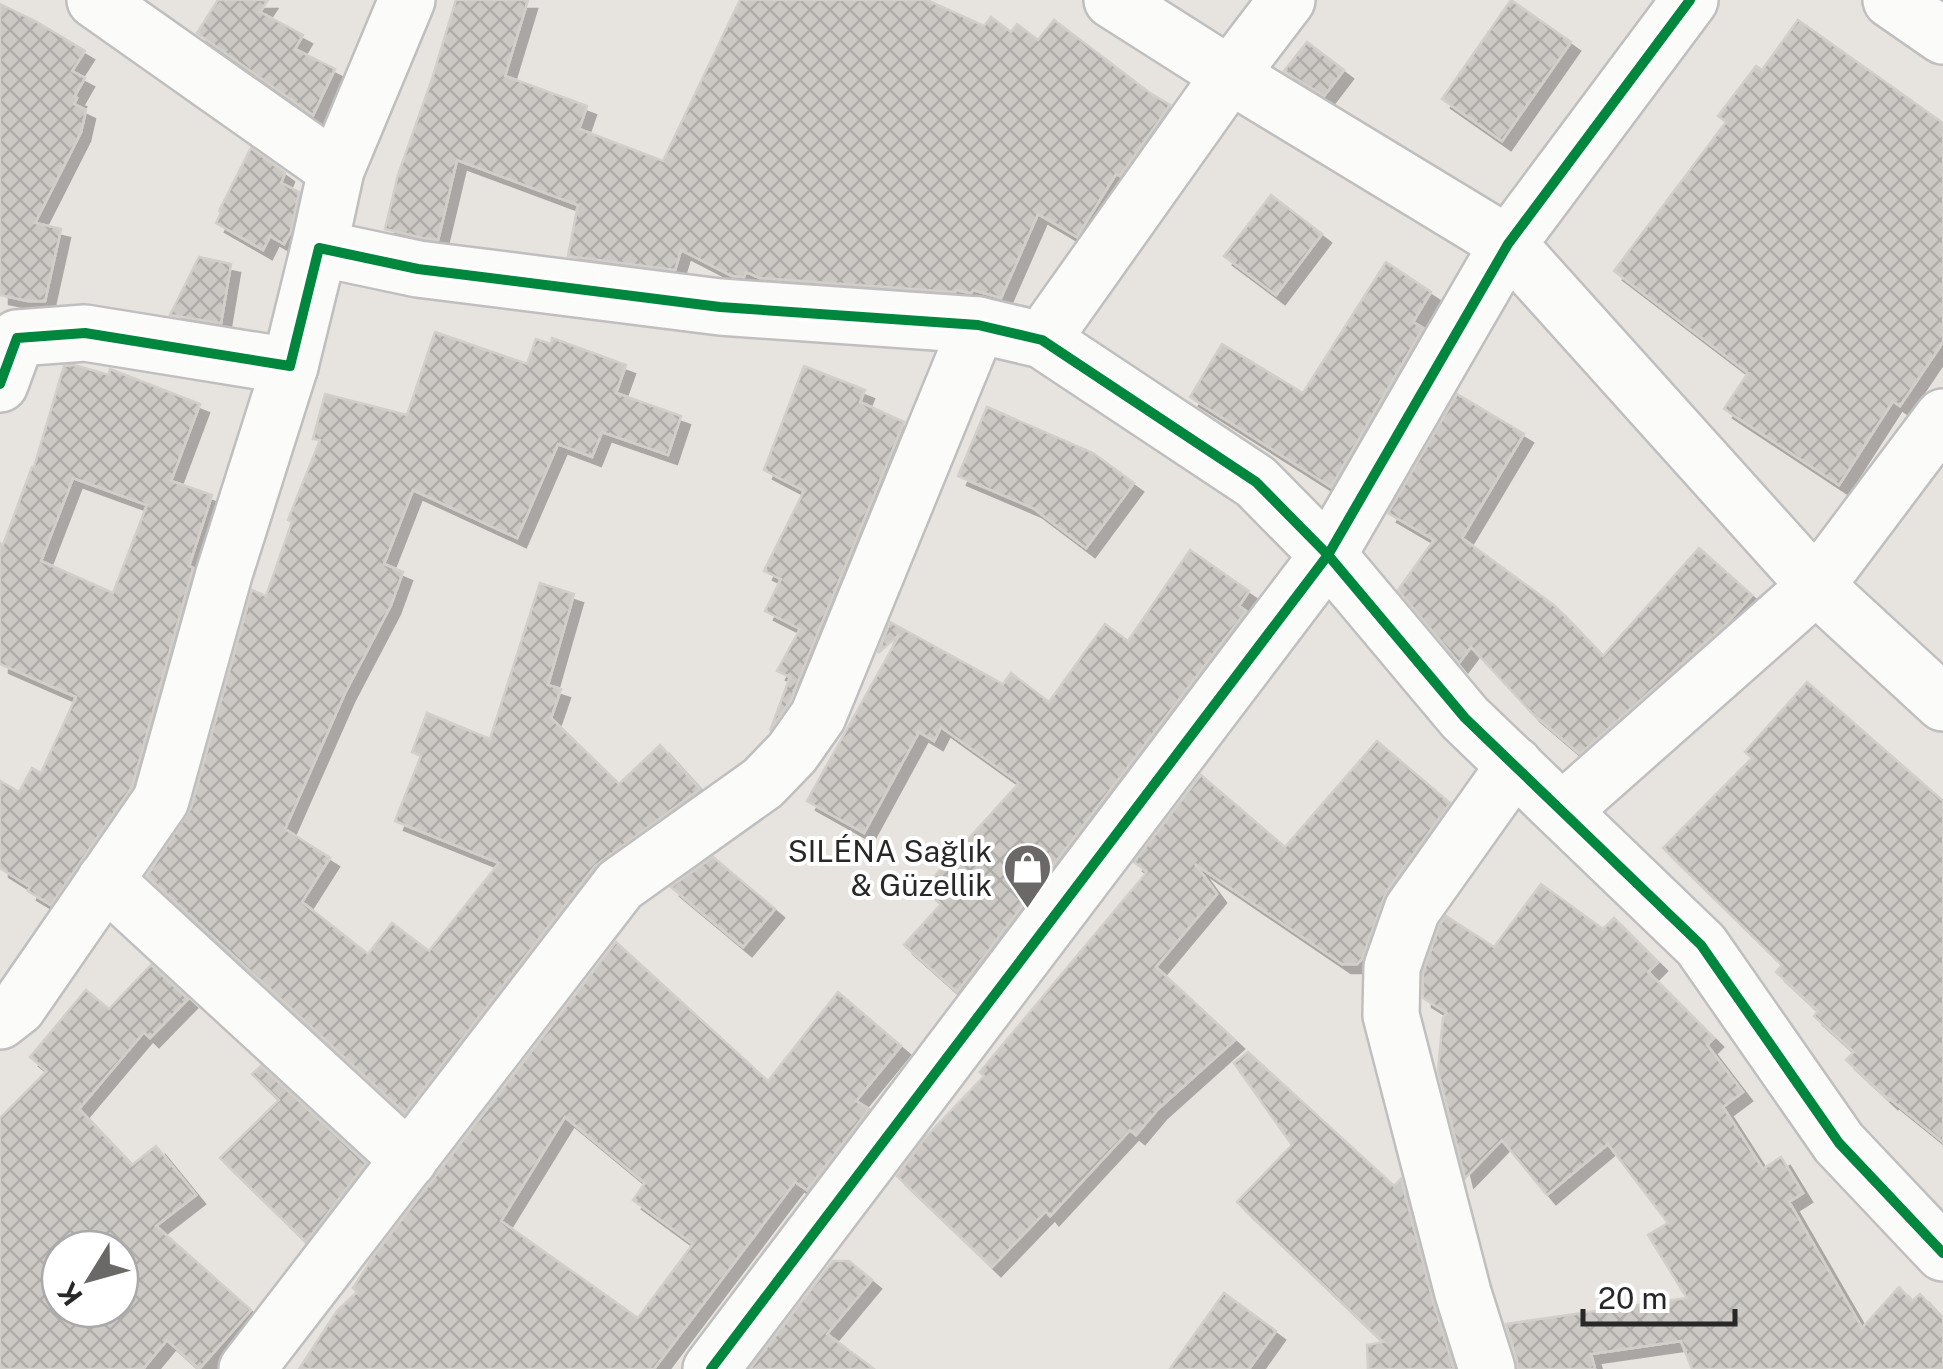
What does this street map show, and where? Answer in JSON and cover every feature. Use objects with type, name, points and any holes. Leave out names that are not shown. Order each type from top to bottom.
[{"type":"street","points":[[95,0],[336,170]]},
{"type":"street","points":[[0,1022],[18,1008],[160,800],[224,574],[290,366],[336,170],[407,0]]},
{"type":"street","points":[[1112,0],[1508,244],[1816,586],[1943,703]]},
{"type":"street","points":[[1042,340],[1287,0]]},
{"type":"street","points":[[711,1369],[1328,555],[1508,244],[1690,0]]},
{"type":"street","points":[[1891,0],[1943,36]]},
{"type":"street","points":[[319,248],[418,269],[720,308],[978,325],[1042,340],[1256,482],[1328,555],[1465,718],[1700,944],[1838,1143],[1943,1253]]},
{"type":"street","points":[[247,1369],[620,885],[762,783],[792,753],[818,716],[978,325]]},
{"type":"street","points":[[0,384],[18,338],[85,333],[290,366]]},
{"type":"street","points":[[1562,811],[1816,586],[1943,418]]},
{"type":"street","points":[[1487,1369],[1463,1293],[1391,1015],[1392,967],[1412,910],[1515,766]]},
{"type":"street","points":[[106,880],[408,1160]]},
{"type":"building","points":[[218,0],[268,0],[260,12],[303,35],[295,49],[335,69],[313,115],[197,33]]},
{"type":"building","points":[[456,0],[528,0],[505,76],[587,106],[579,129],[663,161],[740,0],[927,0],[984,26],[991,17],[1011,32],[1017,24],[1038,40],[1054,20],[1170,105],[1120,176],[1116,174],[1077,237],[1038,214],[1001,298],[973,290],[971,293],[760,278],[746,272],[744,277],[732,276],[681,250],[675,270],[568,256],[578,205],[457,160],[438,240],[423,238],[385,229],[398,175]]},
{"type":"building","points":[[1511,0],[1571,42],[1502,141],[1442,99]]},
{"type":"building","points":[[0,4],[85,51],[72,71],[85,78],[74,97],[74,104],[86,110],[81,132],[35,223],[61,229],[45,301],[0,295]]},
{"type":"building","points":[[1798,20],[1943,123],[1943,342],[1900,406],[1893,401],[1839,485],[1724,409],[1748,373],[1614,271],[1726,122],[1718,116],[1756,66],[1762,70]]},
{"type":"building","points":[[1307,42],[1344,70],[1324,96],[1284,71]]},
{"type":"building","points":[[251,148],[285,173],[281,183],[299,192],[291,231],[284,244],[270,236],[263,250],[216,223]]},
{"type":"building","points":[[1271,195],[1322,234],[1276,295],[1224,256]]},
{"type":"building","points":[[199,257],[231,264],[221,323],[170,315]]},
{"type":"building","points":[[1386,262],[1431,292],[1413,322],[1423,328],[1331,487],[1190,397],[1222,344],[1303,393]]},
{"type":"building","points":[[435,332],[527,364],[536,339],[551,344],[552,338],[626,365],[616,393],[681,416],[668,455],[602,432],[592,457],[558,444],[517,538],[413,490],[384,564],[403,572],[391,605],[345,693],[285,829],[330,858],[302,902],[368,954],[392,923],[429,951],[499,863],[395,821],[421,756],[412,752],[427,713],[490,739],[540,583],[574,594],[548,685],[561,689],[551,718],[619,784],[660,745],[700,789],[595,866],[405,1113],[147,876],[191,808],[252,590],[266,596],[292,522],[288,520],[320,440],[313,439],[325,394],[407,415]]},
{"type":"building","points":[[64,366],[109,375],[110,369],[200,404],[171,481],[212,495],[189,566],[193,568],[132,787],[51,905],[0,868],[0,781],[19,792],[32,768],[41,773],[76,697],[0,664],[0,543],[3,545],[34,467]],"holes":[[[73,478],[147,505],[113,593],[41,561]]]},
{"type":"building","points":[[804,366],[865,390],[860,402],[904,422],[790,701],[770,731],[790,677],[777,671],[800,629],[765,611],[781,579],[764,571],[804,491],[764,470]]},
{"type":"building","points":[[1457,394],[1524,434],[1462,538],[1555,606],[1603,656],[1699,548],[1752,595],[1726,624],[1580,754],[1532,713],[1471,647],[1459,663],[1398,590],[1434,540],[1388,513]]},
{"type":"building","points":[[987,407],[1093,453],[1134,483],[1086,548],[1033,508],[958,476]]},
{"type":"building","points":[[1190,550],[1249,591],[1239,606],[1246,611],[957,992],[904,945],[941,904],[924,888],[1019,783],[941,727],[934,741],[919,732],[864,833],[807,801],[900,634],[878,653],[890,622],[1003,684],[1011,673],[1049,702],[1105,624],[1128,641]]},
{"type":"building","points":[[1807,682],[1943,801],[1943,1142],[1846,1060],[1854,1052],[1814,1016],[1818,1011],[1776,972],[1782,965],[1663,848],[1752,758],[1745,752]]},
{"type":"building","points":[[1377,741],[1450,803],[1386,892],[1362,959],[1357,964],[1342,964],[1195,864],[1217,894],[1156,967],[1235,1040],[1158,1109],[1136,1135],[1130,1130],[1050,1216],[1046,1211],[992,1267],[897,1176],[925,1138],[984,1076],[980,1072],[1147,872],[1134,862],[1201,775],[1285,847]]},
{"type":"building","points":[[713,857],[775,909],[743,947],[671,887]]},
{"type":"building","points":[[1541,884],[1603,929],[1614,918],[1658,962],[1648,972],[1714,1038],[1707,1045],[1743,1092],[1723,1107],[1763,1169],[1781,1157],[1803,1193],[1789,1202],[1862,1328],[1899,1287],[1912,1301],[1920,1294],[1943,1319],[1943,1369],[1692,1369],[1681,1341],[1591,1354],[1595,1369],[1517,1369],[1506,1324],[1687,1298],[1648,1235],[1668,1223],[1608,1144],[1547,1195],[1502,1140],[1465,1178],[1438,1070],[1443,1018],[1447,1013],[1423,998],[1423,973],[1446,916],[1494,947]]},
{"type":"building","points":[[616,942],[768,1081],[838,992],[901,1046],[856,1101],[869,1109],[807,1190],[795,1182],[654,1369],[299,1369],[337,1311],[357,1292],[353,1288]],"holes":[[[565,1117],[645,1183],[633,1200],[693,1244],[638,1318],[501,1221]]]},
{"type":"building","points":[[151,965],[188,999],[150,1038],[144,1032],[79,1109],[132,1165],[156,1146],[196,1195],[156,1226],[251,1310],[199,1369],[167,1340],[143,1369],[0,1369],[0,1118],[47,1071],[30,1057],[86,990],[109,1009]]},
{"type":"building","points":[[1248,1052],[1394,1186],[1401,1179],[1454,1369],[1368,1369],[1367,1345],[1383,1342],[1237,1202],[1292,1145],[1234,1063]]},
{"type":"building","points":[[261,1066],[366,1163],[306,1242],[220,1158],[279,1100],[252,1074]]},
{"type":"building","points":[[833,1261],[849,1261],[872,1280],[827,1334],[874,1369],[750,1369]]},
{"type":"building","points":[[1224,1293],[1276,1331],[1249,1369],[1170,1369]]},
{"type":"cycle path","points":[[711,1369],[1328,555],[1508,244],[1690,0]]},
{"type":"cycle path","points":[[0,384],[17,338],[85,333],[290,366],[319,248],[418,269],[720,307],[978,325],[1042,340],[1256,482],[1328,555],[1465,718],[1701,945],[1839,1143],[1943,1253]]},
{"type":"place","name":"SILÉNA Sağlık & Güzellik","points":[[1027,910]]}]
